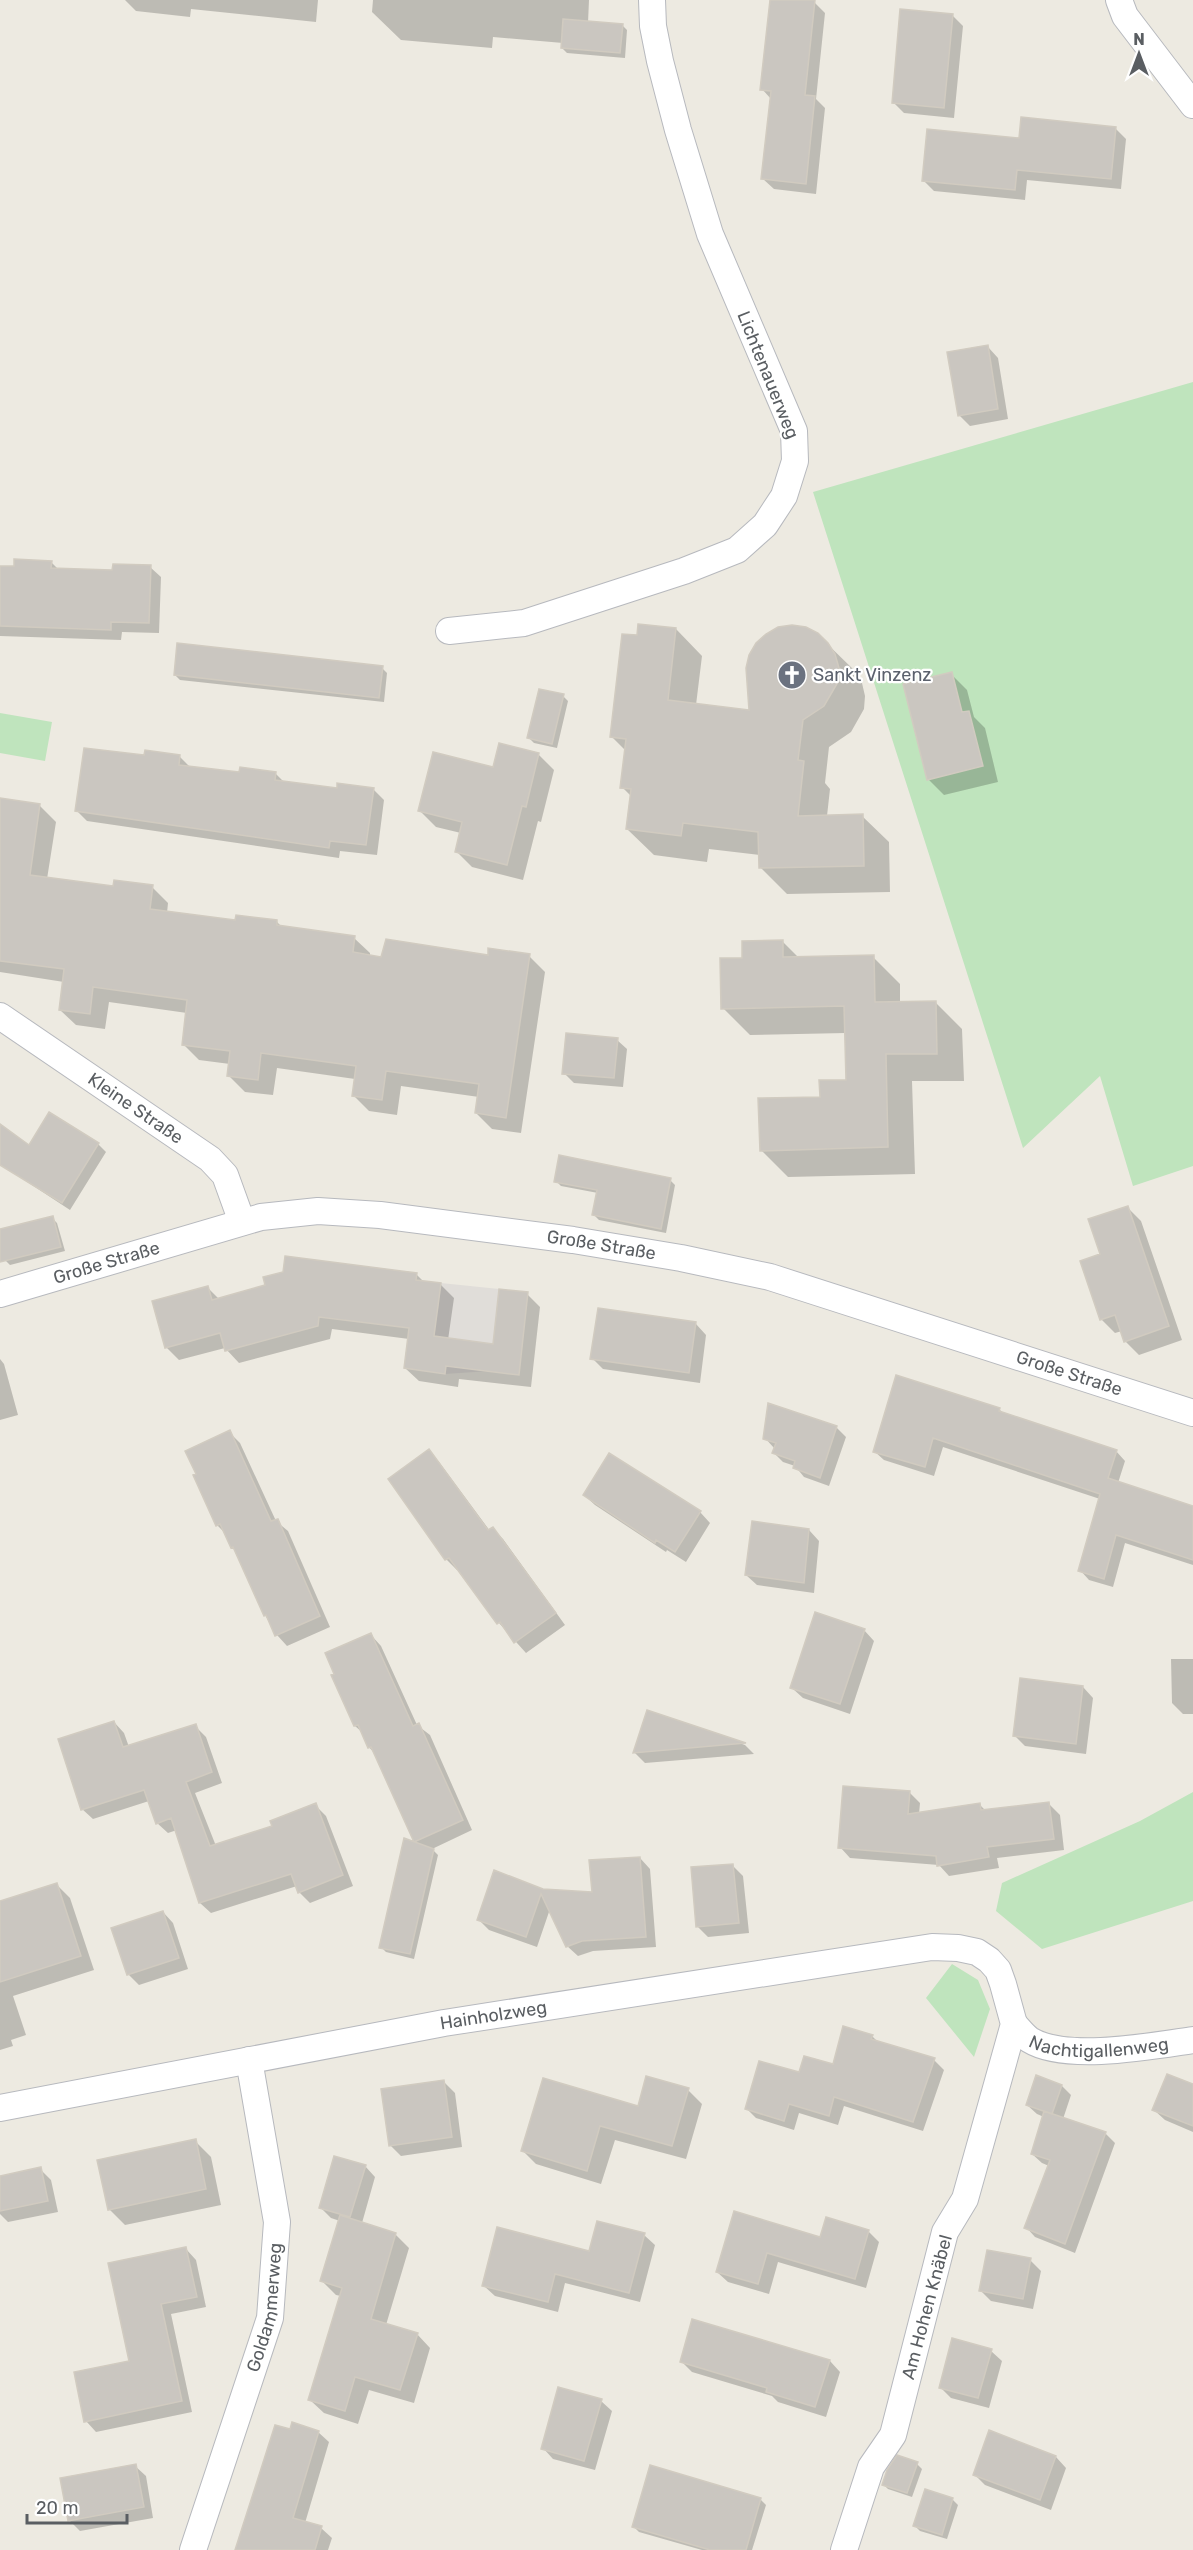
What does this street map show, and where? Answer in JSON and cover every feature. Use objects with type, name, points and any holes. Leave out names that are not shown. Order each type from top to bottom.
[{"type":"street","name":"Lichtenauerweg","points":[[449,631],[524,623],[684,571],[736,550],[765,525],[778,507],[790,483],[796,454],[794,431],[710,234],[678,130],[660,61],[653,26],[652,0]]},
{"type":"street","points":[[1119,0],[1125,16],[1193,105]]},
{"type":"street","name":"Kleine Straße","points":[[0,1016],[210,1159],[225,1175],[242,1222]]},
{"type":"street","name":"Große Straße","points":[[0,1294],[242,1222],[294,1212],[339,1211],[380,1215],[515,1231],[724,1266],[781,1280],[1193,1413]]},
{"type":"street","name":"Hainholzweg","points":[[0,2108],[444,2023],[932,1947],[977,1952],[989,1960],[998,1970],[1004,1984],[1014,2024]]},
{"type":"street","name":"Nachtigallenweg","points":[[1014,2024],[1030,2040],[1054,2049],[1105,2050],[1193,2040]]},
{"type":"street","name":"Am Hohen Knäbel","points":[[844,2550],[871,2467],[893,2435],[945,2232],[965,2199],[997,2076],[1014,2024]]},
{"type":"street","name":"Goldammerweg","points":[[193,2550],[270,2318],[277,2222],[249,2060]]},
{"type":"shaded area","points":[[441,1283],[499,1289],[490,1371],[445,1374],[450,1338],[409,1333],[412,1307],[438,1310]]},
{"type":"green space","points":[[1193,382],[1193,1166],[1133,1186],[1100,1076],[1023,1148],[813,492]]},
{"type":"green space","points":[[0,713],[52,722],[45,761],[0,753]]},
{"type":"green space","points":[[1193,1792],[1193,1901],[1042,1949],[996,1911],[1002,1883],[1140,1821]]},
{"type":"green space","points":[[952,1964],[978,1980],[990,2009],[974,2057],[926,1998]]},
{"type":"building","points":[[770,0],[815,0],[805,95],[815,96],[806,184],[761,179],[771,91],[760,90]]},
{"type":"building","points":[[900,9],[953,14],[944,108],[892,103]]},
{"type":"building","points":[[563,19],[623,24],[620,53],[561,48]]},
{"type":"building","points":[[1021,117],[1116,127],[1111,179],[1017,170],[1015,190],[922,181],[927,129],[1019,138]]},
{"type":"building","points":[[988,345],[998,409],[958,416],[947,352]]},
{"type":"building","points":[[14,559],[52,561],[51,568],[112,570],[113,564],[151,565],[149,623],[111,622],[111,630],[0,626],[0,566],[14,566]]},
{"type":"building","points":[[638,624],[676,628],[668,700],[749,710],[746,668],[749,655],[756,643],[766,634],[778,627],[792,625],[806,627],[818,633],[828,643],[835,654],[839,668],[838,682],[824,706],[803,720],[798,760],[804,761],[798,816],[863,814],[864,866],[759,868],[758,832],[683,823],[681,836],[626,829],[631,789],[620,788],[626,739],[610,737],[622,634],[637,635]]},
{"type":"building","points":[[177,643],[383,666],[379,698],[174,675]]},
{"type":"building","points":[[952,672],[962,712],[969,711],[983,766],[927,780],[903,684]]},
{"type":"building","points":[[539,689],[564,694],[552,744],[527,738]]},
{"type":"building","points":[[499,743],[539,753],[526,807],[522,806],[507,865],[455,852],[462,822],[418,811],[433,752],[493,767]]},
{"type":"building","points":[[84,748],[144,755],[145,750],[180,755],[179,765],[239,772],[240,767],[276,772],[275,780],[337,788],[337,783],[374,788],[366,845],[330,841],[329,848],[75,811]]},
{"type":"building","points":[[0,798],[40,804],[30,875],[113,886],[114,880],[153,885],[150,909],[235,920],[236,915],[277,920],[277,925],[355,936],[353,952],[381,957],[386,939],[488,955],[488,948],[530,954],[506,1118],[475,1113],[479,1084],[386,1071],[382,1100],[352,1096],[356,1066],[261,1053],[258,1080],[227,1076],[230,1051],[182,1045],[187,1000],[93,987],[90,1014],[59,1010],[64,969],[0,961]]},
{"type":"building","points":[[783,940],[783,957],[874,955],[875,1002],[936,1001],[937,1054],[886,1054],[888,1147],[760,1151],[758,1098],[820,1097],[819,1080],[846,1080],[844,1006],[721,1009],[720,958],[742,958],[742,941]]},
{"type":"building","points":[[566,1033],[618,1038],[614,1078],[562,1074]]},
{"type":"building","points":[[49,1112],[99,1143],[62,1203],[0,1165],[0,1124],[29,1145]]},
{"type":"building","points":[[559,1155],[671,1178],[661,1229],[592,1215],[597,1190],[554,1182]]},
{"type":"building","points":[[1128,1206],[1169,1326],[1124,1342],[1115,1315],[1100,1320],[1080,1261],[1100,1254],[1088,1219]]},
{"type":"building","points":[[53,1216],[61,1247],[0,1262],[0,1229]]},
{"type":"building","points":[[285,1256],[417,1273],[416,1280],[441,1283],[434,1336],[493,1344],[499,1289],[528,1292],[519,1375],[446,1366],[445,1374],[404,1368],[409,1328],[319,1317],[318,1326],[225,1351],[220,1333],[165,1348],[152,1301],[208,1286],[212,1300],[265,1285],[263,1277],[283,1272]]},
{"type":"building","points":[[598,1308],[696,1322],[689,1373],[590,1359]]},
{"type":"building","points":[[896,1375],[1000,1408],[999,1411],[1117,1450],[1108,1478],[1193,1506],[1193,1560],[1116,1535],[1104,1579],[1078,1571],[1100,1494],[933,1438],[925,1467],[873,1452]]},
{"type":"building","points":[[768,1403],[837,1426],[820,1478],[793,1468],[795,1461],[772,1453],[776,1443],[763,1439]]},
{"type":"building","points":[[230,1430],[271,1521],[278,1519],[320,1616],[275,1636],[233,1547],[231,1548],[220,1524],[216,1526],[185,1451]]},
{"type":"building","points":[[429,1449],[488,1530],[493,1527],[556,1613],[514,1643],[500,1622],[497,1624],[449,1558],[445,1560],[388,1479]]},
{"type":"building","points":[[609,1453],[701,1511],[675,1552],[656,1540],[655,1543],[583,1495]]},
{"type":"building","points":[[752,1521],[809,1529],[804,1583],[745,1575]]},
{"type":"building","points":[[815,1612],[865,1629],[840,1704],[790,1688]]},
{"type":"building","points":[[371,1633],[413,1726],[419,1723],[463,1820],[414,1842],[371,1747],[368,1748],[358,1725],[354,1726],[331,1675],[334,1674],[325,1653]]},
{"type":"building","points":[[1020,1678],[1083,1686],[1076,1744],[1013,1736]]},
{"type":"building","points":[[647,1710],[746,1743],[633,1753]]},
{"type":"building","points":[[114,1721],[123,1747],[196,1724],[212,1772],[186,1782],[210,1846],[272,1826],[270,1821],[316,1803],[343,1875],[298,1893],[291,1874],[199,1903],[171,1818],[156,1824],[144,1790],[81,1810],[58,1739]]},
{"type":"building","points":[[843,1786],[910,1791],[908,1814],[980,1803],[981,1810],[1049,1802],[1054,1839],[987,1847],[989,1857],[937,1866],[936,1856],[838,1848]]},
{"type":"building","points":[[404,1838],[434,1849],[410,1954],[379,1948]]},
{"type":"building","points":[[640,1857],[646,1937],[582,1941],[566,1947],[541,1894],[526,1937],[477,1920],[494,1870],[543,1889],[592,1892],[589,1860]]},
{"type":"building","points":[[733,1864],[739,1923],[696,1927],[691,1867]]},
{"type":"building","points":[[57,1883],[81,1956],[0,1982],[0,1901]]},
{"type":"building","points":[[163,1911],[179,1958],[127,1975],[111,1928]]},
{"type":"building","points":[[843,2026],[873,2035],[871,2039],[935,2058],[913,2122],[834,2097],[829,2116],[789,2104],[784,2121],[745,2109],[759,2061],[799,2072],[804,2056],[833,2064]]},
{"type":"building","points":[[1167,2074],[1193,2084],[1193,2126],[1152,2110]]},
{"type":"building","points":[[1036,2075],[1062,2085],[1052,2114],[1026,2105]]},
{"type":"building","points":[[646,2076],[689,2088],[672,2146],[600,2126],[587,2171],[521,2151],[543,2078],[638,2106]]},
{"type":"building","points":[[444,2080],[452,2137],[389,2146],[381,2089]]},
{"type":"building","points":[[1044,2111],[1106,2132],[1065,2244],[1024,2228],[1050,2160],[1031,2154]]},
{"type":"building","points":[[196,2139],[206,2189],[108,2210],[97,2160]]},
{"type":"building","points":[[334,2156],[366,2165],[350,2217],[319,2208]]},
{"type":"building","points":[[41,2167],[48,2201],[0,2211],[0,2176]]},
{"type":"building","points":[[734,2211],[820,2237],[826,2217],[869,2230],[855,2279],[767,2253],[758,2284],[716,2272]]},
{"type":"building","points":[[340,2215],[396,2233],[371,2319],[418,2333],[400,2390],[355,2377],[345,2411],[308,2400],[342,2288],[320,2281]]},
{"type":"building","points":[[597,2221],[645,2233],[629,2293],[555,2274],[548,2302],[482,2286],[497,2227],[589,2251]]},
{"type":"building","points":[[186,2247],[197,2297],[161,2304],[182,2401],[84,2422],[74,2372],[129,2361],[108,2263]]},
{"type":"building","points":[[987,2250],[1031,2258],[1023,2299],[979,2291]]},
{"type":"building","points":[[692,2319],[830,2360],[815,2407],[766,2392],[767,2388],[680,2362]]},
{"type":"building","points":[[952,2338],[992,2349],[978,2398],[939,2388]]},
{"type":"building","points":[[558,2387],[602,2399],[584,2461],[541,2449]]},
{"type":"building","points":[[292,2422],[319,2431],[293,2518],[322,2526],[315,2550],[235,2550],[275,2425],[290,2429]]},
{"type":"building","points":[[989,2430],[1056,2456],[1040,2500],[973,2475]]},
{"type":"building","points":[[897,2455],[918,2462],[907,2493],[882,2485],[887,2470]]},
{"type":"building","points":[[136,2464],[144,2507],[68,2521],[60,2478]]},
{"type":"building","points":[[650,2465],[761,2498],[746,2550],[710,2550],[632,2527]]},
{"type":"building","points":[[925,2489],[953,2498],[942,2535],[913,2526]]},
{"type":"place","name":"Sankt Vinzenz","points":[[792,675]]}]
